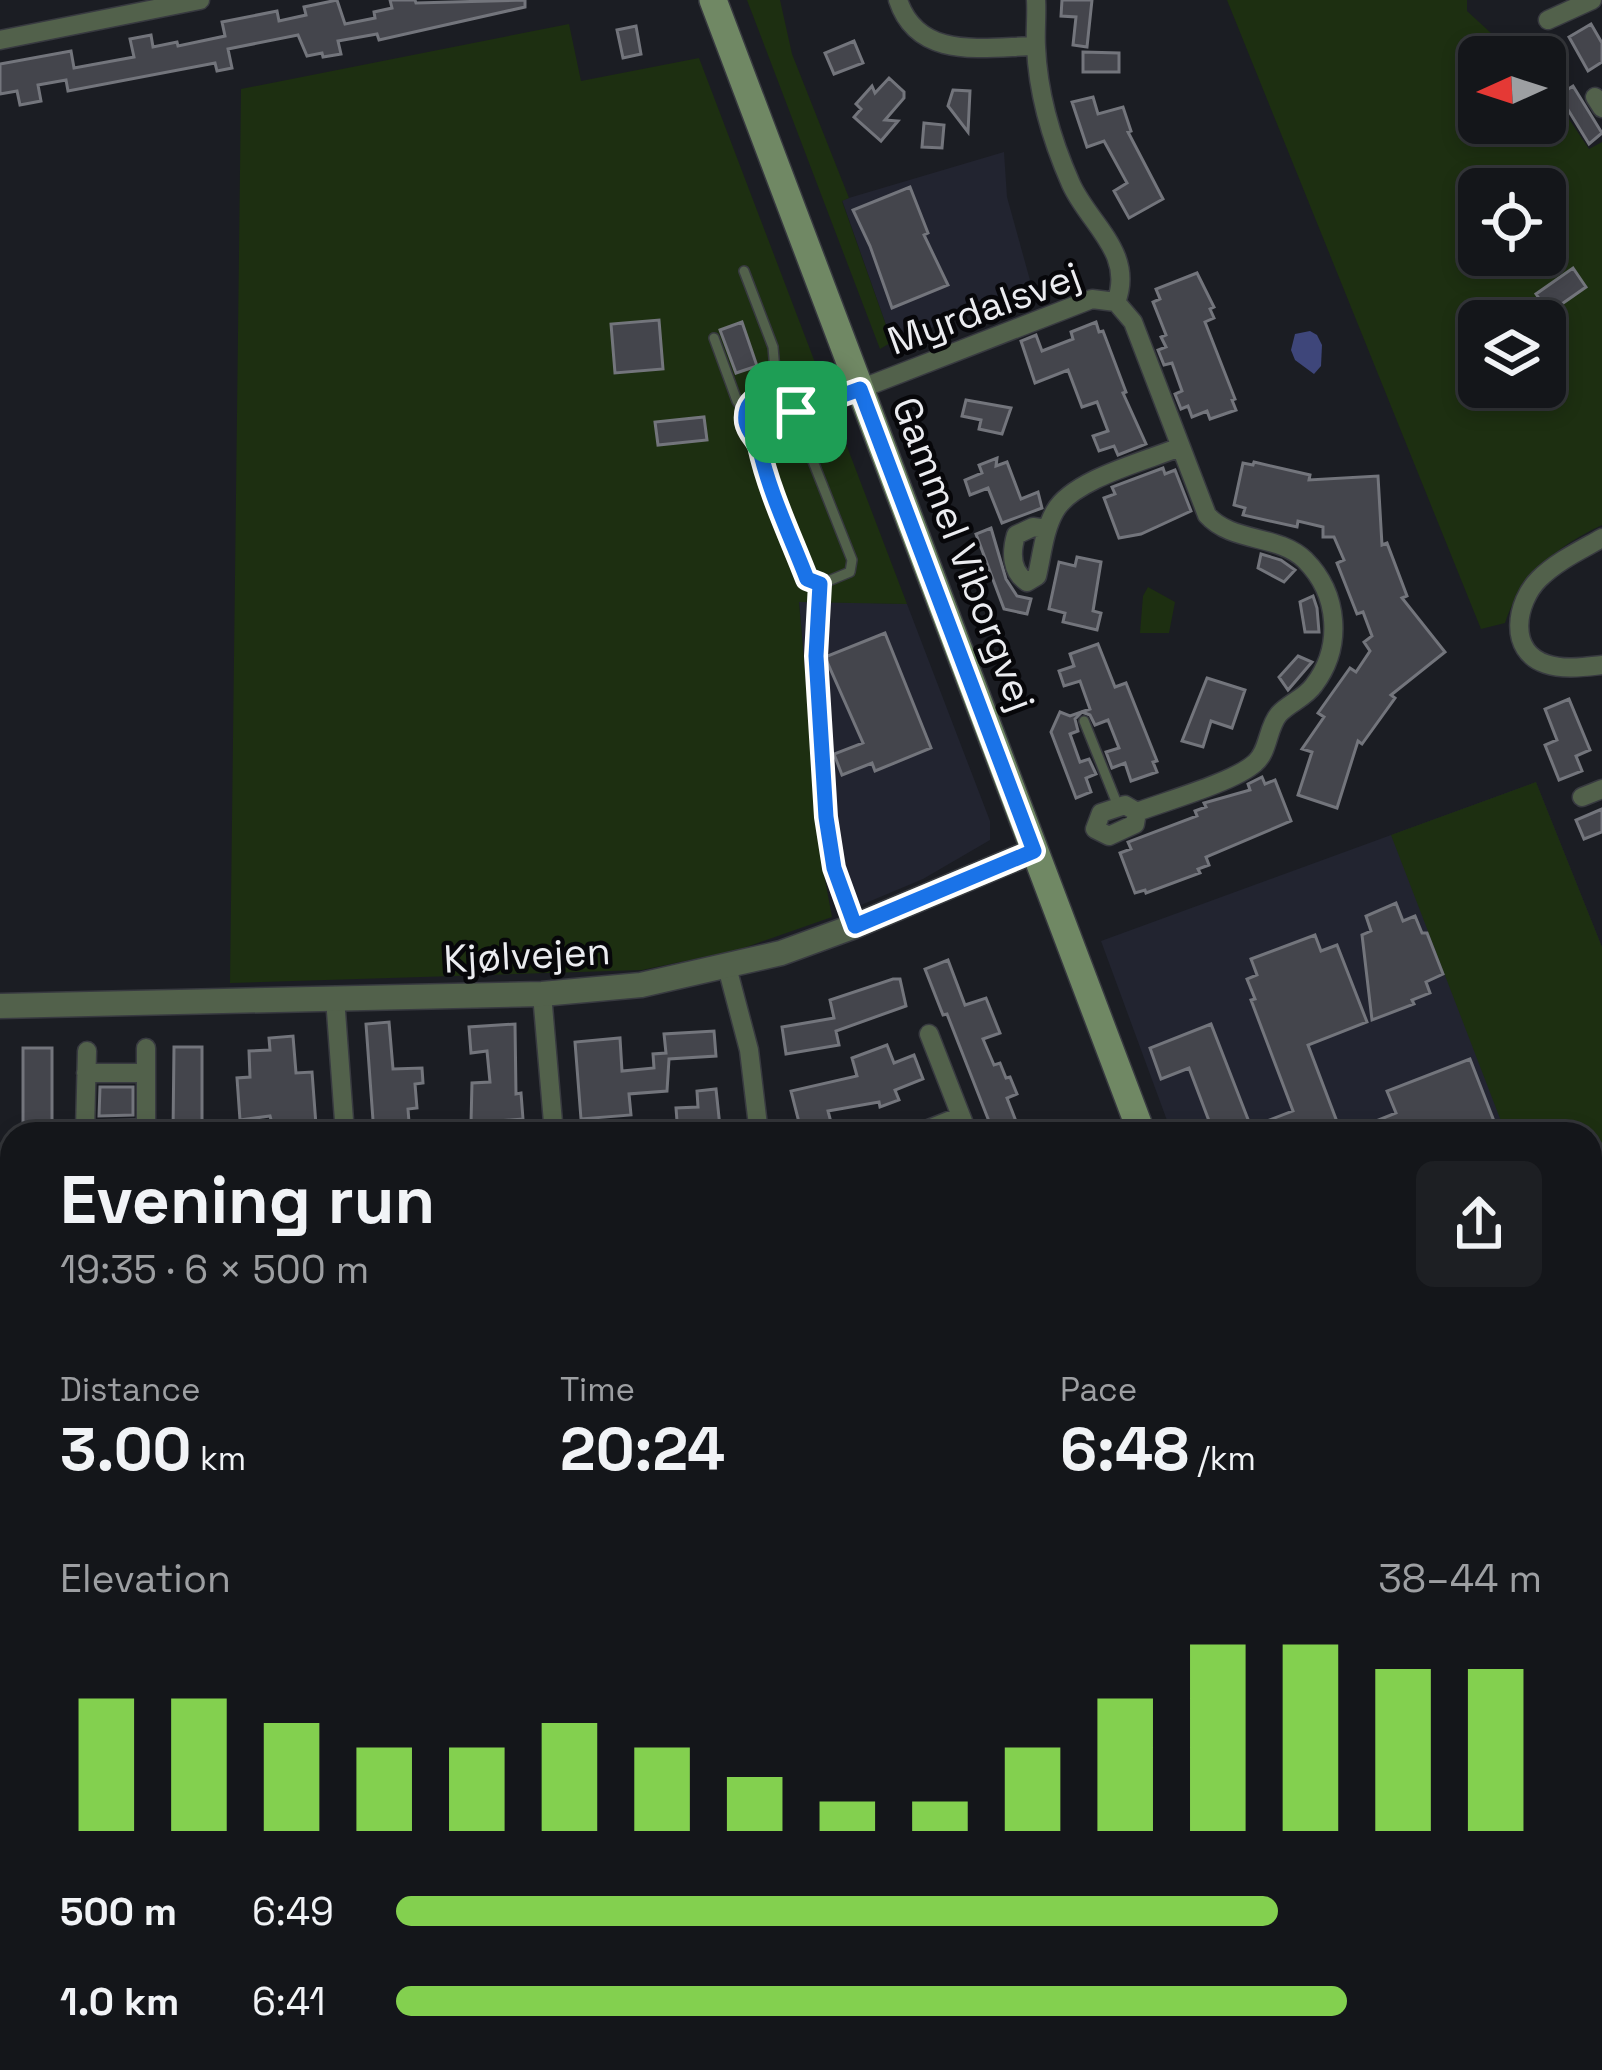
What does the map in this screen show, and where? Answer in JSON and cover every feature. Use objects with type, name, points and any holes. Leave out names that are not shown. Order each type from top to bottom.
[{"type":"main road","name":"Gammel Viborgvej","points":[[713,0],[1137,1122]]},
{"type":"street","points":[[0,40],[200,0]]},
{"type":"street","points":[[898,0],[917,33],[946,48],[1036,46]]},
{"type":"street","points":[[1036,0],[1036,46],[1048,126],[1073,190],[1119,260],[1122,280],[1116,302]]},
{"type":"street","points":[[1548,20],[1592,0]]},
{"type":"street","name":"Myrdalsvej","points":[[860,389],[1092,298],[1116,302],[1133,322],[1212,521],[1291,550],[1308,563],[1328,592],[1334,638],[1329,658],[1313,687],[1276,718],[1254,764],[1127,809]]},
{"type":"street","points":[[1047,529],[1061,502],[1076,489],[1180,447]]},
{"type":"street","points":[[1602,538],[1536,582],[1523,601],[1519,626],[1526,648],[1546,664],[1602,665]]},
{"type":"street","points":[[1582,797],[1602,789]]},
{"type":"street","name":"Kjølvejen","points":[[0,1006],[542,994],[641,985],[728,968],[855,926],[1034,851]]},
{"type":"street","points":[[728,968],[749,1050],[758,1122]]},
{"type":"street","points":[[542,994],[553,1122]]},
{"type":"street","points":[[335,998],[345,1122]]},
{"type":"street","points":[[928,1034],[963,1122]]},
{"type":"street","points":[[146,1048],[147,1122]]},
{"type":"street","points":[[85,1122],[86,1052]]},
{"type":"street","points":[[86,1073],[146,1073]]},
{"type":"lane","points":[[745,271],[773,346],[777,394]]},
{"type":"lane","points":[[714,338],[746,414],[748,430],[758,442],[761,464],[807,579],[820,584],[850,572],[852,560],[805,441],[794,432]]},
{"type":"lane","points":[[796,412],[860,389]]},
{"type":"lane","points":[[746,414],[754,400],[777,394],[789,400],[796,412],[794,432],[778,445],[758,442]]},
{"type":"lane","points":[[820,584],[816,656],[826,817],[834,868],[855,926]]},
{"type":"lane","points":[[1084,721],[1127,809]]},
{"type":"shaded area","points":[[1004,152],[1007,197],[1033,291],[892,342],[842,200]]},
{"type":"shaded area","points":[[799,601],[907,604],[990,821],[990,840],[923,879],[842,913],[821,858]]},
{"type":"shaded area","points":[[1536,782],[1602,947],[1602,1122],[1168,1122],[1101,941]]},
{"type":"green space","points":[[747,0],[780,0],[792,54],[849,198],[842,201],[892,342],[880,349]]},
{"type":"green space","points":[[1227,0],[1467,0],[1467,11],[1494,36],[1458,36],[1458,144],[1566,144],[1566,114],[1589,149],[1602,142],[1602,525],[1570,542],[1531,576],[1505,623],[1481,629]]},
{"type":"green space","points":[[569,24],[581,81],[699,58],[907,604],[799,602],[821,858],[832,917],[738,950],[642,970],[230,983],[241,89]]},
{"type":"green space","points":[[1148,587],[1175,602],[1169,633],[1140,633]]},
{"type":"green space","points":[[1536,782],[1602,947],[1602,1122],[1501,1122],[1391,835]]},
{"type":"water","points":[[1310,331],[1322,345],[1321,366],[1314,374],[1295,360],[1291,350],[1295,334]]},
{"type":"building","points":[[337,0],[345,24],[375,18],[374,12],[392,8],[390,0],[525,0],[525,7],[379,40],[377,34],[338,41],[341,54],[323,57],[322,53],[307,56],[298,35],[228,49],[232,68],[217,71],[215,63],[68,91],[66,80],[38,85],[41,101],[20,105],[17,91],[0,94],[0,64],[71,51],[74,68],[134,57],[130,39],[151,35],[153,47],[177,42],[178,46],[225,36],[222,22],[277,11],[279,21],[306,15],[304,7]]},
{"type":"building","points":[[1062,0],[1092,0],[1087,47],[1073,45],[1076,17],[1061,16]]},
{"type":"building","points":[[1591,24],[1602,43],[1602,62],[1588,71],[1569,37]]},
{"type":"building","points":[[636,26],[641,54],[623,58],[617,30]]},
{"type":"building","points":[[854,41],[863,63],[834,74],[825,53]]},
{"type":"building","points":[[1083,52],[1119,53],[1119,72],[1083,72]]},
{"type":"building","points":[[889,78],[904,98],[885,120],[898,121],[881,141],[854,117],[861,109],[856,104],[872,86],[875,93]]},
{"type":"building","points":[[1573,86],[1602,133],[1589,144],[1566,106],[1566,90]]},
{"type":"building","points":[[953,90],[970,91],[968,132],[948,106]]},
{"type":"building","points":[[1093,97],[1098,114],[1123,107],[1128,132],[1163,199],[1129,218],[1114,191],[1127,183],[1104,141],[1087,147],[1072,102]]},
{"type":"building","points":[[924,123],[944,125],[942,148],[922,147]]},
{"type":"building","points":[[910,187],[928,233],[924,235],[948,285],[892,308],[853,210]]},
{"type":"building","points":[[1573,268],[1586,287],[1566,301],[1540,300],[1536,294]]},
{"type":"building","points":[[1197,273],[1214,307],[1210,309],[1214,318],[1205,322],[1236,410],[1210,419],[1207,411],[1192,417],[1188,406],[1181,409],[1175,394],[1182,391],[1172,363],[1164,365],[1158,350],[1166,347],[1161,337],[1166,335],[1153,302],[1160,299],[1156,289]]},
{"type":"building","points":[[659,320],[663,369],[615,373],[611,324]]},
{"type":"building","points":[[742,322],[757,366],[736,373],[720,330]]},
{"type":"building","points":[[1096,322],[1146,444],[1118,455],[1114,446],[1099,451],[1093,436],[1108,431],[1097,402],[1082,407],[1068,370],[1035,383],[1021,341],[1036,335],[1042,351],[1073,339],[1071,332]]},
{"type":"building","points":[[966,400],[1011,408],[1002,434],[979,429],[981,420],[962,416]]},
{"type":"building","points":[[704,417],[707,440],[658,445],[655,422]]},
{"type":"building","points":[[997,458],[996,466],[1007,462],[1021,499],[1038,492],[1042,508],[1002,523],[988,488],[970,495],[965,480],[982,473],[979,465]]},
{"type":"building","points":[[1243,463],[1310,475],[1309,480],[1378,476],[1382,545],[1387,543],[1407,596],[1402,598],[1445,652],[1391,695],[1395,698],[1362,744],[1358,741],[1337,808],[1298,795],[1312,752],[1302,749],[1324,717],[1318,713],[1350,668],[1356,672],[1370,651],[1364,642],[1372,636],[1363,612],[1357,614],[1337,563],[1344,560],[1334,537],[1323,537],[1323,527],[1298,521],[1297,527],[1243,515],[1245,508],[1234,505]]},
{"type":"building","points":[[1163,468],[1165,474],[1175,470],[1191,511],[1141,534],[1119,538],[1104,498],[1115,494],[1112,487]]},
{"type":"building","points":[[991,528],[1006,579],[1017,596],[1031,599],[1027,614],[1004,609],[976,534]]},
{"type":"building","points":[[1261,554],[1295,570],[1284,582],[1258,568]]},
{"type":"building","points":[[1077,557],[1101,562],[1093,611],[1101,613],[1097,630],[1063,622],[1065,613],[1049,609],[1059,562],[1075,566]]},
{"type":"building","points":[[1313,596],[1319,632],[1305,632],[1300,602]]},
{"type":"building","points":[[885,633],[931,748],[875,771],[872,763],[842,775],[834,754],[863,743],[825,657]]},
{"type":"building","points":[[1098,644],[1115,687],[1126,683],[1157,761],[1153,762],[1157,772],[1131,781],[1125,763],[1112,768],[1106,752],[1119,748],[1108,720],[1095,725],[1082,712],[1075,719],[1078,731],[1070,734],[1080,762],[1089,759],[1096,774],[1086,778],[1091,792],[1076,798],[1051,732],[1060,712],[1070,716],[1090,709],[1080,681],[1064,686],[1059,671],[1074,666],[1070,654]]},
{"type":"building","points":[[1298,656],[1312,662],[1288,690],[1279,677]]},
{"type":"building","points":[[1207,678],[1245,690],[1232,728],[1211,721],[1203,747],[1182,741]]},
{"type":"building","points":[[1569,699],[1590,750],[1576,756],[1582,771],[1559,780],[1545,745],[1557,740],[1545,709]]},
{"type":"building","points":[[1262,777],[1265,784],[1275,780],[1291,821],[1206,857],[1209,865],[1198,869],[1200,873],[1135,893],[1120,853],[1131,849],[1128,842],[1197,816],[1195,811],[1206,807],[1204,803],[1250,790],[1248,784]]},
{"type":"building","points":[[1602,809],[1602,832],[1584,839],[1576,820]]},
{"type":"building","points":[[1396,903],[1403,921],[1415,916],[1422,933],[1427,933],[1443,974],[1426,982],[1430,993],[1412,1000],[1414,1004],[1372,1020],[1362,935],[1371,931],[1366,916]]},
{"type":"building","points":[[1315,935],[1321,951],[1337,945],[1367,1022],[1308,1045],[1337,1122],[1264,1122],[1293,1111],[1251,1000],[1255,999],[1247,979],[1257,975],[1251,959]]},
{"type":"building","points":[[948,960],[965,1005],[986,998],[1000,1033],[983,1039],[994,1065],[1000,1063],[1017,1094],[1007,1098],[1016,1122],[989,1122],[925,969]]},
{"type":"building","points":[[900,979],[906,1006],[836,1031],[839,1045],[786,1054],[782,1027],[834,1018],[830,1000]]},
{"type":"building","points":[[389,1022],[393,1069],[422,1068],[423,1083],[415,1084],[417,1108],[408,1109],[409,1122],[373,1122],[366,1024]]},
{"type":"building","points":[[515,1024],[516,1094],[521,1093],[523,1119],[471,1122],[472,1083],[490,1082],[487,1051],[471,1053],[469,1027]]},
{"type":"building","points":[[1211,1024],[1249,1122],[1209,1122],[1189,1068],[1161,1079],[1150,1048]]},
{"type":"building","points":[[714,1031],[716,1056],[669,1059],[667,1091],[629,1094],[631,1115],[581,1119],[575,1042],[620,1038],[622,1071],[654,1068],[653,1054],[666,1053],[664,1034]]},
{"type":"building","points":[[293,1036],[296,1073],[312,1072],[316,1122],[272,1122],[270,1116],[240,1120],[237,1078],[250,1077],[249,1051],[270,1050],[269,1038]]},
{"type":"building","points":[[887,1045],[894,1063],[914,1055],[923,1079],[895,1090],[899,1100],[880,1107],[879,1102],[828,1111],[831,1122],[799,1122],[791,1091],[857,1076],[852,1058]]},
{"type":"building","points":[[174,1047],[202,1047],[202,1122],[173,1122]]},
{"type":"building","points":[[23,1048],[52,1048],[52,1122],[23,1122]]},
{"type":"building","points":[[1470,1059],[1494,1122],[1374,1122],[1396,1113],[1387,1091]]},
{"type":"building","points":[[100,1087],[133,1087],[133,1115],[99,1116]]},
{"type":"building","points":[[716,1089],[719,1122],[677,1122],[676,1108],[698,1107],[697,1091]]},
{"type":"route","points":[[860,389],[1034,851],[855,926],[834,868],[826,817],[816,656],[820,584],[807,579],[761,464],[758,442],[746,422],[749,406],[769,394],[789,400],[796,412],[860,389]]}]
